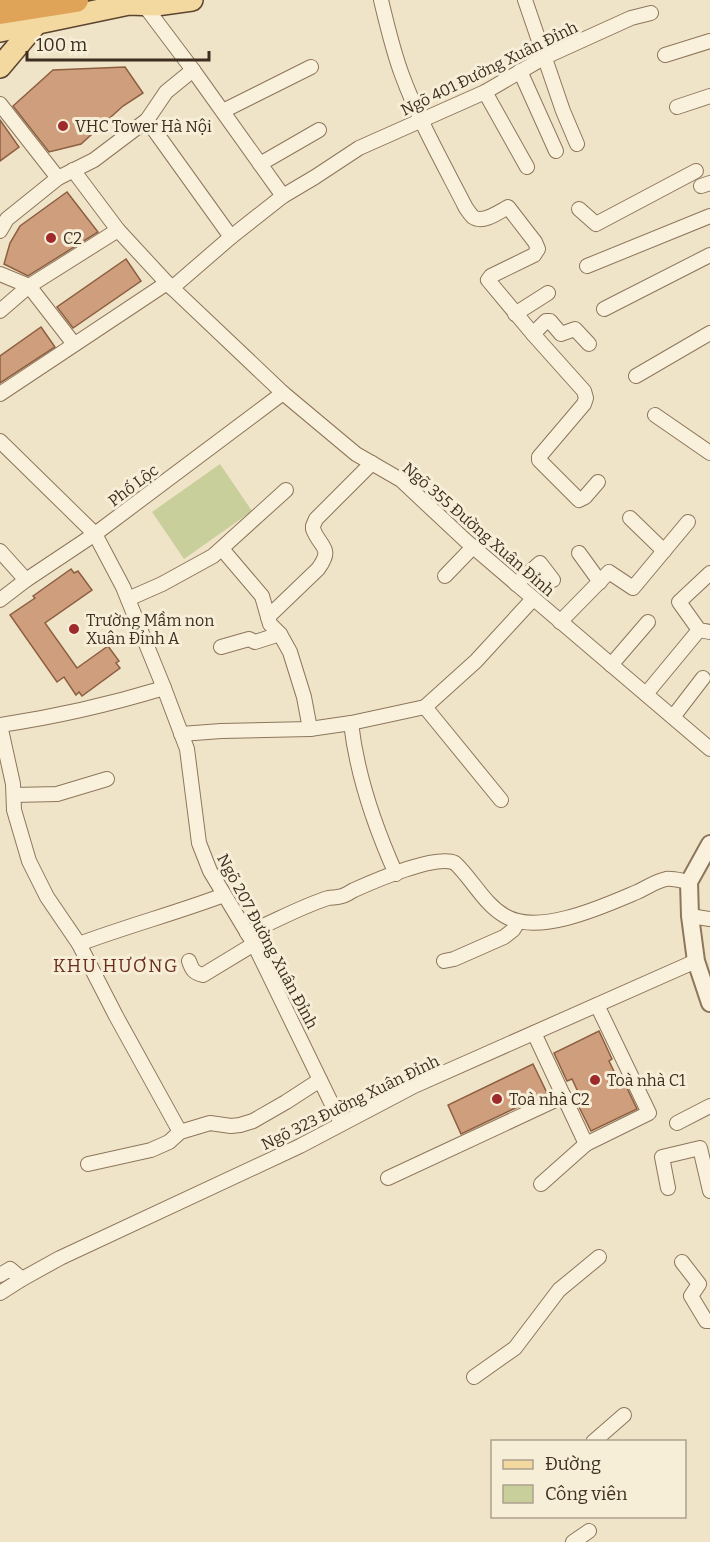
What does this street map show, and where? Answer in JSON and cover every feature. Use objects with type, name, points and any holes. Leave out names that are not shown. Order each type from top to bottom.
[{"type":"highway","points":[[0,12],[76,0]]},
{"type":"main road","points":[[0,31],[136,3],[156,5],[192,0]]},
{"type":"main road","points":[[0,67],[37,23]]},
{"type":"street","points":[[381,0],[403,76],[422,121],[466,208],[473,217],[480,219],[508,207],[538,249],[534,255],[491,276],[488,280],[515,314],[584,391],[586,398],[584,404],[538,460],[579,500],[585,497],[598,482]]},
{"type":"street","points":[[525,0],[563,111],[577,144]]},
{"type":"street","points":[[136,3],[193,70],[283,196]]},
{"type":"street","name":"Ngõ 401 Đường Xuân Đỉnh","points":[[0,394],[170,285],[283,196],[359,148],[485,92],[545,57],[631,18],[651,13]]},
{"type":"street","points":[[665,55],[710,40]]},
{"type":"street","points":[[223,111],[311,67]]},
{"type":"street","points":[[0,231],[7,219],[58,178],[94,160],[147,120],[166,92],[193,70]]},
{"type":"street","points":[[520,71],[556,151]]},
{"type":"street","points":[[485,92],[527,167]]},
{"type":"street","points":[[677,107],[710,96]]},
{"type":"street","points":[[0,104],[58,178]]},
{"type":"street","points":[[147,120],[231,237]]},
{"type":"street","points":[[260,164],[320,130]]},
{"type":"street","name":"Ngõ 355 Đường Xuân Đỉnh","points":[[74,170],[118,230],[170,285],[283,393],[356,453],[401,480],[473,547],[710,749]]},
{"type":"street","points":[[579,209],[596,224],[696,171]]},
{"type":"street","points":[[587,266],[710,216]]},
{"type":"street","points":[[0,311],[29,286],[118,230]]},
{"type":"street","points":[[604,309],[710,255]]},
{"type":"street","points":[[0,274],[29,286],[75,344]]},
{"type":"street","points":[[515,314],[548,293]]},
{"type":"street","points":[[533,334],[546,321],[550,321],[561,334],[575,329],[589,344]]},
{"type":"street","points":[[636,376],[710,333]]},
{"type":"street","name":"Phố Lộc","points":[[0,600],[95,534],[283,393]]},
{"type":"street","points":[[655,415],[710,453]]},
{"type":"street","name":"Ngõ 207 Đường Xuân Đỉnh","points":[[0,441],[95,534],[123,587],[187,749],[199,843],[210,871],[251,939],[341,1123]]},
{"type":"street","points":[[268,616],[311,576],[324,560],[326,550],[313,526],[316,519],[372,464]]},
{"type":"street","points":[[128,599],[162,584],[213,556],[285,490]]},
{"type":"street","points":[[630,518],[664,551]]},
{"type":"street","points":[[561,622],[609,572],[633,588],[688,522]]},
{"type":"street","points":[[445,576],[473,547]]},
{"type":"street","points":[[222,549],[262,596],[270,624],[280,634],[290,652],[304,697],[310,729]]},
{"type":"street","points":[[0,551],[26,580]]},
{"type":"street","points":[[579,553],[600,582]]},
{"type":"street","points":[[516,584],[540,563],[553,580]]},
{"type":"street","points":[[646,694],[704,631],[679,602],[710,573]]},
{"type":"street","points":[[181,734],[310,729],[351,723],[425,707],[477,661],[533,599]]},
{"type":"street","points":[[611,665],[648,622]]},
{"type":"street","points":[[221,646],[249,639],[255,642],[280,634]]},
{"type":"street","points":[[673,717],[703,678]]},
{"type":"street","points":[[164,688],[120,701],[0,725],[13,784],[14,810],[29,861],[47,897],[79,944],[180,1132]]},
{"type":"street","points":[[425,707],[501,800]]},
{"type":"street","points":[[351,723],[354,751],[368,803],[379,837],[396,874]]},
{"type":"street","points":[[14,795],[57,794],[108,779]]},
{"type":"street","points":[[710,844],[689,882],[690,916],[696,961],[706,980],[710,1003]]},
{"type":"street","points":[[189,962],[192,970],[203,975],[251,939],[327,898],[342,896],[432,862],[451,861],[459,867],[497,911],[507,918],[531,924],[583,913],[667,879],[689,882]]},
{"type":"street","points":[[79,944],[224,895]]},
{"type":"street","points":[[690,916],[710,919]]},
{"type":"street","points":[[444,961],[454,959],[504,937],[518,921]]},
{"type":"street","name":"Ngõ 323 Đường Xuân Đỉnh","points":[[0,1293],[60,1257],[279,1155],[414,1086],[696,961]]},
{"type":"street","points":[[541,1184],[586,1144],[649,1113],[597,1005]]},
{"type":"street","points":[[534,1033],[586,1144]]},
{"type":"street","points":[[88,1164],[151,1150],[169,1142],[180,1132],[210,1123],[231,1126],[253,1121],[320,1080]]},
{"type":"street","points":[[388,1178],[564,1096]]},
{"type":"street","points":[[677,1123],[710,1106]]},
{"type":"street","points":[[668,1188],[662,1157],[700,1148],[710,1191]]},
{"type":"street","points":[[474,1377],[515,1348],[559,1290],[599,1257]]},
{"type":"street","points":[[682,1262],[699,1284],[691,1296],[706,1321],[710,1321]]},
{"type":"street","points":[[0,1275],[10,1269],[22,1280]]},
{"type":"street","points":[[595,1440],[624,1415]]},
{"type":"street","points":[[573,1542],[589,1531]]},
{"type":"green space","points":[[220,464],[252,511],[184,559],[152,512]]},
{"type":"building","name":"VHC Tower Hà Nội","points":[[125,67],[143,93],[123,106],[81,144],[49,152],[13,106],[53,70]]},
{"type":"building","points":[[0,120],[19,147],[0,161]]},
{"type":"building","name":"C2","points":[[67,192],[98,232],[28,276],[4,264],[10,243],[20,226]]},
{"type":"building","points":[[126,259],[141,281],[73,328],[57,307]]},
{"type":"building","points":[[41,327],[55,347],[0,383],[0,356]]},
{"type":"building","points":[[71,569],[74,573],[78,571],[92,590],[45,623],[77,668],[108,646],[119,661],[116,663],[120,668],[82,696],[79,692],[76,695],[64,677],[57,682],[10,615]]},
{"type":"building","name":"Toà nhà C1","points":[[599,1031],[612,1059],[609,1061],[622,1088],[626,1086],[637,1109],[591,1131],[579,1107],[584,1105],[572,1079],[567,1081],[554,1053]]},
{"type":"building","name":"Toà nhà C2","points":[[533,1064],[547,1093],[461,1134],[448,1105]]},
{"type":"place","name":"VHC Tower Hà Nội","points":[[63,126]]},
{"type":"place","name":"C2","points":[[51,238]]},
{"type":"place","name":"Trường Mầm non Xuân Đỉnh A","points":[[74,629]]},
{"type":"place","name":"Toà nhà C1","points":[[595,1080]]},
{"type":"place","name":"Toà nhà C2","points":[[497,1099]]},
{"type":"district","name":"KHU HƯƠNG","points":[[116,966]]}]
